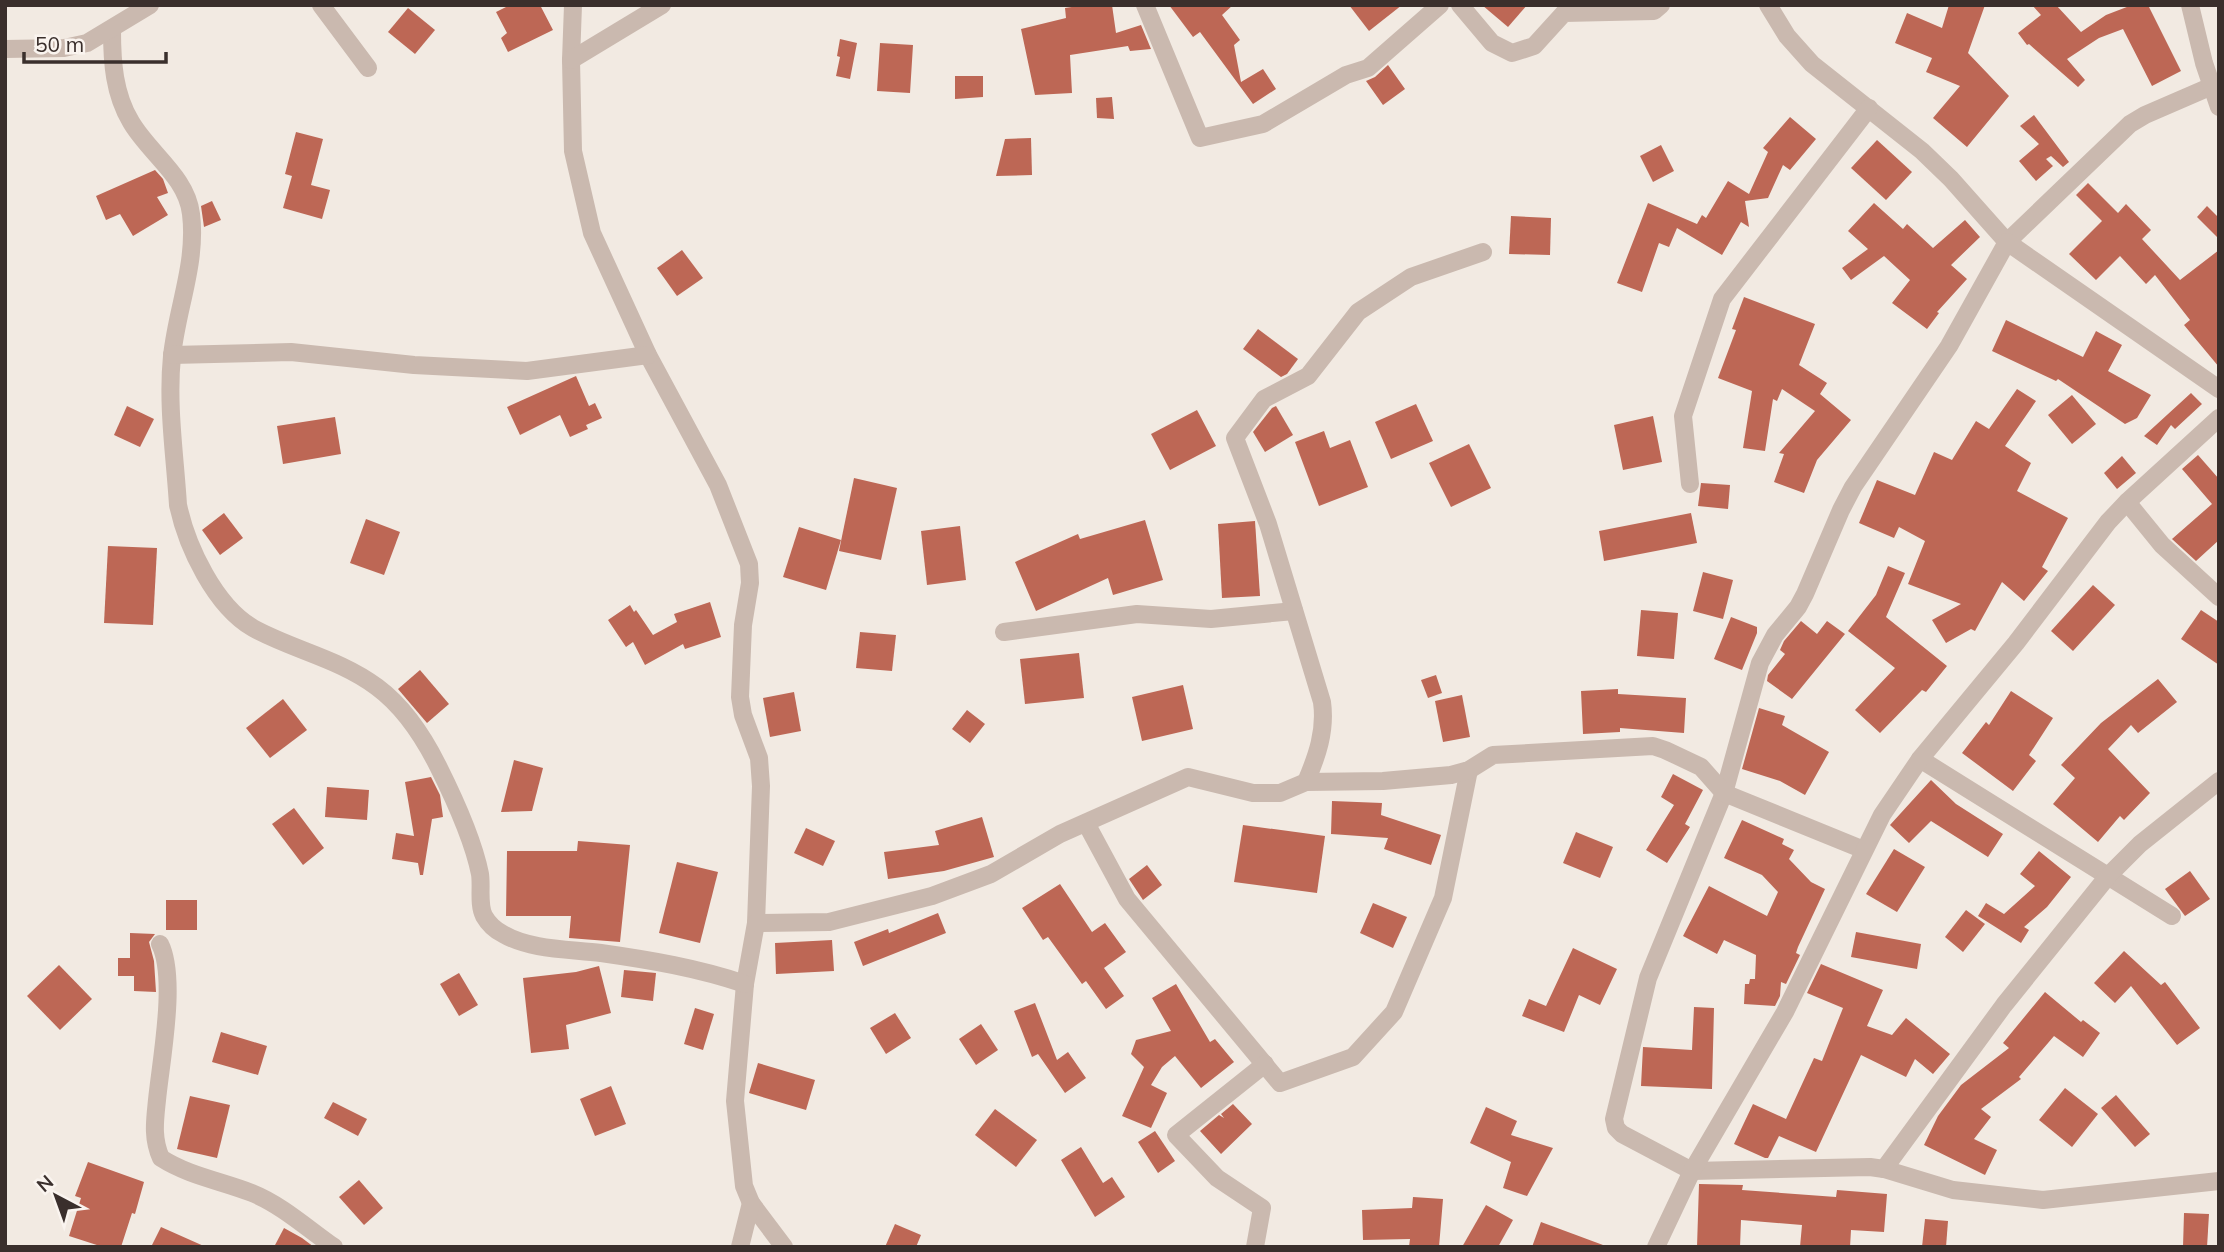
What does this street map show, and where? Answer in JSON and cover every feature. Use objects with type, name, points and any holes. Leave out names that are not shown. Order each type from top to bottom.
[{"type":"street","points":[[5,49],[64,48],[88,43],[150,5]]},
{"type":"street","points":[[321,5],[368,68]]},
{"type":"street","points":[[573,5],[573,151],[592,233],[648,355],[718,485],[749,564],[750,583],[743,625],[740,697],[743,715],[758,758],[761,786],[756,923],[745,984],[735,1101],[744,1186],[751,1203],[784,1247]]},
{"type":"street","points":[[571,60],[662,5]]},
{"type":"street","points":[[1145,5],[1200,138],[1263,124],[1346,75],[1368,68],[1440,5]]},
{"type":"street","points":[[1460,5],[1492,43],[1512,53],[1534,46],[1564,13],[1654,11],[1661,5]]},
{"type":"street","points":[[1768,5],[1787,36],[1812,64],[1912,142],[1941,169],[2007,242],[2219,389]]},
{"type":"street","points":[[2190,5],[2219,107]]},
{"type":"street","points":[[112,30],[113,69],[130,121],[188,198],[192,251],[172,355],[171,383],[178,505],[182,522],[208,579],[222,601],[237,617],[254,628],[347,669],[376,686],[397,704],[414,725],[438,766],[468,835],[480,875],[483,913],[491,925],[503,934],[528,943],[658,961],[708,971],[745,984]]},
{"type":"street","points":[[2212,86],[2130,124],[2007,242],[1949,346],[1853,487],[1805,594],[1767,648],[1760,663],[1724,793],[1647,978],[1614,1119],[1616,1128],[1622,1134],[1692,1171],[1870,1167],[1953,1190],[2043,1200],[2219,1181]]},
{"type":"street","points":[[1690,484],[1683,416],[1722,299],[1869,108]]},
{"type":"street","points":[[1306,782],[1320,750],[1323,713],[1268,524],[1236,438],[1264,399],[1308,376],[1358,312],[1411,277],[1483,253]]},
{"type":"street","points":[[172,355],[291,352],[414,365],[527,371],[648,355]]},
{"type":"street","points":[[1656,1247],[1692,1171],[1785,1012],[1882,815],[1920,759],[2127,502],[2219,418]]},
{"type":"street","points":[[2127,502],[2162,545],[2219,597]]},
{"type":"street","points":[[1004,632],[1137,614],[1211,619],[1294,611]]},
{"type":"street","points":[[756,923],[829,922],[908,904],[991,873],[1050,839],[1188,778],[1265,793],[1280,793],[1306,782],[1383,781],[1451,775],[1469,770],[1493,755],[1653,747],[1665,750],[1701,767],[1724,793],[1864,850]]},
{"type":"street","points":[[1920,759],[2172,916]]},
{"type":"street","points":[[1086,823],[1127,899],[1280,1083],[1353,1057],[1394,1012],[1443,898],[1469,770]]},
{"type":"street","points":[[1884,1169],[2004,1005],[2108,876],[2140,845],[2219,781]]},
{"type":"street","points":[[160,944],[166,956],[169,984],[154,1132],[161,1158],[177,1168],[270,1202],[334,1247]]},
{"type":"street","points":[[1255,1247],[1262,1208],[1217,1178],[1176,1135],[1265,1064]]},
{"type":"street","points":[[740,1247],[751,1203]]},
{"type":"building","points":[[510,5],[540,5],[553,30],[508,52],[501,38],[507,33],[496,12]]},
{"type":"building","points":[[1112,5],[1116,33],[1141,25],[1151,49],[1130,51],[1128,46],[1070,55],[1072,93],[1035,95],[1021,29],[1066,18],[1065,8]]},
{"type":"building","points":[[1169,5],[1233,5],[1222,15],[1240,40],[1234,45],[1241,82],[1263,69],[1276,89],[1253,104],[1200,32],[1193,37]]},
{"type":"building","points":[[1349,5],[1402,5],[1369,31]]},
{"type":"building","points":[[1482,5],[1527,5],[1508,27]]},
{"type":"building","points":[[1949,5],[1985,5],[1968,53],[2009,96],[1967,147],[1933,118],[1960,86],[1926,72],[1932,58],[1895,43],[1907,13],[1942,28]]},
{"type":"building","points":[[2032,5],[2056,5],[2081,32],[2106,15],[2132,5],[2148,5],[2181,71],[2152,86],[2123,29],[2099,38],[2067,59],[2085,80],[2078,87],[2027,45],[2018,33],[2041,15]]},
{"type":"building","points":[[408,8],[435,30],[415,54],[388,32]]},
{"type":"building","points":[[840,39],[857,43],[850,79],[836,76]]},
{"type":"building","points":[[880,43],[913,45],[910,93],[877,91]]},
{"type":"building","points":[[1388,65],[1405,89],[1383,105],[1366,81]]},
{"type":"building","points":[[955,76],[983,76],[983,97],[955,99]]},
{"type":"building","points":[[1112,97],[1114,119],[1097,118],[1096,98]]},
{"type":"building","points":[[2034,115],[2069,162],[2063,167],[2051,156],[2046,159],[2053,166],[2036,181],[2019,161],[2039,144],[2020,126]]},
{"type":"building","points":[[1790,117],[1816,139],[1790,170],[1783,165],[1768,198],[1745,201],[1749,227],[1741,222],[1722,255],[1677,228],[1669,247],[1659,243],[1642,292],[1617,283],[1648,203],[1697,224],[1702,215],[1706,218],[1728,181],[1749,194],[1768,152],[1763,148]]},
{"type":"building","points":[[296,132],[323,139],[311,185],[330,190],[322,219],[283,208],[292,176],[285,174]]},
{"type":"building","points":[[1031,138],[1032,175],[996,176],[1005,139]]},
{"type":"building","points":[[1877,140],[1912,172],[1886,200],[1851,168]]},
{"type":"building","points":[[1661,145],[1674,171],[1653,182],[1640,156]]},
{"type":"building","points":[[155,170],[163,179],[168,193],[157,197],[168,215],[133,236],[120,214],[106,220],[96,196]]},
{"type":"building","points":[[2088,183],[2118,213],[2126,204],[2151,230],[2142,239],[2180,280],[2219,250],[2219,367],[2184,325],[2190,320],[2155,275],[2146,284],[2120,256],[2096,280],[2069,254],[2102,221],[2076,195]]},
{"type":"building","points":[[212,201],[221,220],[204,227],[201,206]]},
{"type":"building","points":[[1874,203],[1903,229],[1907,224],[1933,248],[1965,220],[1980,237],[1951,265],[1967,279],[1937,312],[1939,313],[1927,329],[1892,303],[1910,280],[1884,256],[1851,280],[1842,268],[1868,249],[1848,231]]},
{"type":"building","points":[[2207,206],[2219,218],[2219,239],[2197,217]]},
{"type":"building","points":[[1511,216],[1551,218],[1550,255],[1509,254]]},
{"type":"building","points":[[682,250],[703,278],[677,296],[657,268]]},
{"type":"building","points":[[1744,297],[1815,324],[1799,365],[1827,383],[1820,394],[1851,420],[1817,460],[1804,493],[1774,482],[1784,454],[1779,453],[1815,411],[1782,389],[1777,401],[1773,399],[1765,451],[1743,448],[1752,391],[1718,378],[1736,330],[1732,329]]},
{"type":"building","points":[[2006,320],[2083,357],[2096,331],[2122,345],[2108,371],[2151,395],[2137,418],[2125,424],[2058,379],[2056,381],[1992,351]]},
{"type":"building","points":[[1258,329],[1298,359],[1287,374],[1281,377],[1243,349]]},
{"type":"building","points":[[576,376],[589,406],[595,403],[602,418],[586,425],[588,429],[570,437],[560,415],[520,435],[507,407]]},
{"type":"building","points":[[2017,389],[2036,401],[2005,446],[2031,463],[2017,491],[2068,518],[2042,567],[2048,571],[2024,601],[2002,582],[1975,631],[1971,629],[1946,643],[1932,620],[1961,604],[1908,584],[1925,541],[1899,527],[1894,538],[1859,523],[1877,480],[1915,495],[1934,452],[1952,460],[1976,421],[1989,429]]},
{"type":"building","points":[[2191,393],[2202,404],[2175,429],[2171,425],[2157,445],[2144,436]]},
{"type":"building","points":[[2072,395],[2096,424],[2072,444],[2048,415]]},
{"type":"building","points":[[1416,404],[1433,441],[1391,459],[1375,422]]},
{"type":"building","points":[[127,406],[154,419],[140,447],[114,435]]},
{"type":"building","points":[[1276,406],[1293,435],[1265,452],[1253,432]]},
{"type":"building","points":[[1197,410],[1216,446],[1170,470],[1151,434]]},
{"type":"building","points":[[1653,416],[1662,462],[1623,470],[1614,425]]},
{"type":"building","points":[[335,417],[341,454],[283,464],[277,426]]},
{"type":"building","points":[[1324,431],[1330,448],[1350,440],[1368,487],[1319,506],[1295,442]]},
{"type":"building","points":[[1469,444],[1491,488],[1451,507],[1429,463]]},
{"type":"building","points":[[2198,455],[2219,479],[2219,540],[2196,561],[2172,539],[2212,504],[2182,469]]},
{"type":"building","points":[[2122,456],[2136,473],[2117,489],[2104,473]]},
{"type":"building","points":[[854,478],[897,488],[881,560],[839,551]]},
{"type":"building","points":[[1701,483],[1730,485],[1728,509],[1698,506]]},
{"type":"building","points":[[224,513],[243,538],[220,555],[202,530]]},
{"type":"building","points":[[1691,513],[1697,543],[1604,561],[1599,531]]},
{"type":"building","points":[[366,519],[400,532],[384,575],[350,563]]},
{"type":"building","points":[[1145,520],[1163,580],[1113,595],[1108,578],[1036,611],[1015,562],[1078,534],[1080,539]]},
{"type":"building","points":[[1255,521],[1260,596],[1222,598],[1218,524]]},
{"type":"building","points":[[960,526],[966,580],[927,585],[921,531]]},
{"type":"building","points":[[799,527],[841,540],[826,590],[783,577]]},
{"type":"building","points":[[108,546],[157,548],[153,625],[104,623]]},
{"type":"building","points":[[1888,566],[1905,573],[1886,617],[1947,666],[1926,692],[1922,690],[1880,733],[1855,710],[1895,668],[1848,631],[1876,595]]},
{"type":"building","points":[[1703,572],[1733,580],[1723,619],[1693,611]]},
{"type":"building","points":[[2093,585],[2115,605],[2073,651],[2051,631]]},
{"type":"building","points":[[710,602],[721,637],[685,649],[683,644],[645,665],[633,642],[626,647],[608,620],[630,605],[653,635],[677,622],[674,614]]},
{"type":"building","points":[[1641,610],[1678,613],[1674,659],[1637,656]]},
{"type":"building","points":[[2201,610],[2219,622],[2219,665],[2181,639]]},
{"type":"building","points":[[1731,617],[1757,627],[1742,670],[1714,659]]},
{"type":"building","points":[[1801,621],[1817,634],[1827,621],[1845,634],[1792,699],[1767,681],[1768,675],[1785,654],[1780,650],[1784,641]]},
{"type":"building","points":[[860,632],[896,635],[892,671],[856,668]]},
{"type":"building","points":[[1079,653],[1084,698],[1025,704],[1020,659]]},
{"type":"building","points":[[420,670],[449,704],[427,723],[398,689]]},
{"type":"building","points":[[1436,675],[1442,693],[1428,698],[1421,680]]},
{"type":"building","points":[[2158,679],[2177,702],[2138,733],[2131,725],[2108,749],[2150,793],[2124,820],[2120,816],[2098,842],[2053,804],[2075,778],[2061,765],[2101,723]]},
{"type":"building","points":[[1183,685],[1193,729],[1142,741],[1132,697]]},
{"type":"building","points":[[1618,689],[1618,694],[1686,698],[1684,733],[1620,728],[1620,732],[1583,734],[1581,691]]},
{"type":"building","points":[[2011,691],[2053,718],[2029,755],[2036,761],[2013,791],[1962,753],[1986,722],[1989,725]]},
{"type":"building","points":[[794,692],[801,731],[770,737],[763,698]]},
{"type":"building","points":[[1462,695],[1470,737],[1443,742],[1435,701]]},
{"type":"building","points":[[283,699],[307,730],[270,758],[246,728]]},
{"type":"building","points":[[1759,708],[1785,716],[1782,725],[1829,752],[1805,795],[1780,781],[1742,769]]},
{"type":"building","points":[[967,710],[985,724],[970,743],[952,729]]},
{"type":"building","points":[[514,760],[543,768],[532,811],[501,812]]},
{"type":"building","points":[[1673,774],[1703,790],[1685,824],[1690,827],[1667,863],[1646,850],[1674,805],[1661,797]]},
{"type":"building","points":[[431,777],[440,795],[443,817],[432,819],[423,875],[420,875],[418,863],[392,859],[396,833],[414,836],[405,782]]},
{"type":"building","points":[[1931,780],[1956,804],[2003,834],[1988,857],[1931,821],[1909,843],[1890,825]]},
{"type":"building","points":[[327,787],[369,790],[367,820],[325,817]]},
{"type":"building","points":[[1332,801],[1382,803],[1381,815],[1441,835],[1431,865],[1384,849],[1388,838],[1331,834]]},
{"type":"building","points":[[294,808],[324,848],[303,865],[272,824]]},
{"type":"building","points":[[982,817],[994,857],[944,871],[888,879],[884,852],[939,845],[935,831]]},
{"type":"building","points":[[1742,820],[1784,839],[1782,844],[1794,850],[1789,859],[1811,882],[1825,889],[1798,947],[1796,953],[1800,955],[1786,984],[1781,982],[1780,996],[1775,1006],[1744,1004],[1745,984],[1749,984],[1750,979],[1755,979],[1756,955],[1724,940],[1717,954],[1683,936],[1709,886],[1767,916],[1778,892],[1762,875],[1724,858]]},
{"type":"building","points":[[1243,825],[1325,836],[1317,893],[1234,882]]},
{"type":"building","points":[[806,828],[835,841],[823,866],[794,853]]},
{"type":"building","points":[[1576,832],[1613,847],[1600,878],[1563,863]]},
{"type":"building","points":[[578,841],[630,845],[620,942],[569,938],[571,916],[506,916],[507,851],[577,851]]},
{"type":"building","points":[[1894,849],[1925,867],[1897,912],[1866,894]]},
{"type":"building","points":[[2039,851],[2071,877],[2047,907],[2024,927],[2029,930],[2021,943],[1978,916],[1986,903],[2004,914],[2035,886],[2020,874]]},
{"type":"building","points":[[677,862],[718,872],[700,943],[659,933]]},
{"type":"building","points":[[1147,865],[1162,885],[1143,900],[1129,879]]},
{"type":"building","points":[[2190,871],[2210,899],[2185,916],[2165,889]]},
{"type":"building","points":[[1060,884],[1092,932],[1105,923],[1126,952],[1104,968],[1124,996],[1106,1009],[1086,981],[1082,984],[1048,937],[1043,940],[1022,908]]},
{"type":"building","points":[[166,900],[197,900],[197,930],[166,930]]},
{"type":"building","points":[[1373,903],[1407,917],[1393,948],[1360,933]]},
{"type":"building","points":[[1966,910],[1985,924],[1963,952],[1945,937]]},
{"type":"building","points":[[938,913],[946,933],[863,966],[854,942],[888,929],[889,933]]},
{"type":"building","points":[[1856,932],[1921,944],[1917,969],[1851,957]]},
{"type":"building","points":[[130,933],[155,934],[149,942],[154,961],[156,992],[134,991],[134,976],[118,976],[118,958],[130,958]]},
{"type":"building","points":[[832,940],[834,971],[776,974],[775,943]]},
{"type":"building","points":[[1573,948],[1617,969],[1600,1005],[1579,995],[1564,1032],[1522,1016],[1529,999],[1546,1006]]},
{"type":"building","points":[[2124,951],[2161,985],[2165,982],[2200,1028],[2177,1045],[2131,986],[2115,1003],[2094,983]]},
{"type":"building","points":[[1821,964],[1883,990],[1867,1026],[1892,1035],[1906,1018],[1950,1054],[1933,1074],[1915,1059],[1906,1077],[1861,1055],[1816,1152],[1779,1136],[1768,1158],[1765,1158],[1734,1144],[1753,1104],[1786,1119],[1814,1058],[1822,1061],[1843,1008],[1807,993]]},
{"type":"building","points":[[59,965],[92,999],[60,1030],[27,996]]},
{"type":"building","points":[[599,966],[611,1013],[566,1025],[569,1049],[531,1053],[523,978],[576,972]]},
{"type":"building","points":[[624,970],[656,973],[653,1001],[621,997]]},
{"type":"building","points":[[459,973],[478,1005],[459,1016],[440,984]]},
{"type":"building","points":[[1176,984],[1210,1042],[1215,1039],[1234,1062],[1201,1088],[1175,1056],[1162,1067],[1151,1085],[1167,1093],[1151,1128],[1122,1116],[1144,1067],[1131,1054],[1136,1040],[1171,1031],[1152,998]]},
{"type":"building","points":[[2045,992],[2081,1022],[2083,1020],[2100,1033],[2083,1057],[2054,1036],[2019,1077],[2021,1079],[1981,1109],[1991,1117],[1974,1139],[1997,1150],[1985,1175],[1924,1145],[1938,1116],[1961,1085],[2009,1048],[2003,1043]]},
{"type":"building","points":[[1035,1003],[1057,1060],[1068,1052],[1086,1078],[1065,1093],[1038,1054],[1032,1057],[1014,1011]]},
{"type":"building","points":[[1694,1007],[1714,1008],[1712,1089],[1641,1086],[1643,1047],[1692,1050]]},
{"type":"building","points":[[695,1008],[714,1014],[703,1050],[684,1044]]},
{"type":"building","points":[[895,1013],[911,1038],[886,1054],[870,1028]]},
{"type":"building","points":[[981,1024],[998,1050],[976,1065],[959,1039]]},
{"type":"building","points":[[221,1032],[267,1046],[258,1075],[212,1062]]},
{"type":"building","points":[[758,1063],[815,1080],[806,1110],[749,1093]]},
{"type":"building","points":[[611,1086],[626,1124],[595,1136],[580,1099]]},
{"type":"building","points":[[2065,1088],[2098,1114],[2072,1147],[2039,1120]]},
{"type":"building","points":[[2116,1095],[2150,1134],[2135,1147],[2101,1108]]},
{"type":"building","points":[[190,1096],[230,1105],[217,1158],[177,1149]]},
{"type":"building","points":[[333,1102],[367,1119],[358,1136],[324,1118]]},
{"type":"building","points":[[1233,1104],[1252,1124],[1221,1154],[1200,1131],[1219,1115],[1224,1118],[1221,1114]]},
{"type":"building","points":[[1486,1107],[1517,1121],[1511,1135],[1553,1148],[1527,1196],[1503,1188],[1511,1162],[1470,1143]]},
{"type":"building","points":[[995,1109],[1037,1140],[1016,1167],[975,1135]]},
{"type":"building","points":[[1155,1131],[1175,1161],[1158,1173],[1138,1142]]},
{"type":"building","points":[[1081,1147],[1103,1183],[1112,1177],[1125,1197],[1095,1217],[1061,1160]]},
{"type":"building","points":[[88,1162],[144,1182],[135,1214],[132,1213],[121,1247],[103,1247],[69,1236],[81,1198],[75,1196]]},
{"type":"building","points":[[359,1180],[383,1208],[364,1225],[339,1197]]},
{"type":"building","points":[[1699,1184],[1743,1185],[1742,1190],[1836,1197],[1837,1190],[1887,1194],[1884,1232],[1851,1230],[1850,1247],[1800,1247],[1802,1225],[1741,1220],[1740,1247],[1697,1247]]},
{"type":"building","points":[[1413,1197],[1443,1199],[1439,1247],[1409,1247],[1410,1239],[1363,1240],[1362,1210],[1412,1208]]},
{"type":"building","points":[[1486,1205],[1513,1220],[1498,1247],[1462,1247]]},
{"type":"building","points":[[2184,1213],[2209,1214],[2207,1247],[2183,1247]]},
{"type":"building","points":[[1925,1219],[1948,1221],[1946,1247],[1922,1247]]},
{"type":"building","points":[[1541,1222],[1603,1245],[1603,1247],[1532,1247]]},
{"type":"building","points":[[895,1224],[921,1235],[916,1247],[885,1247]]},
{"type":"building","points":[[161,1227],[206,1247],[151,1247]]},
{"type":"building","points":[[284,1228],[302,1238],[314,1247],[274,1247]]}]
